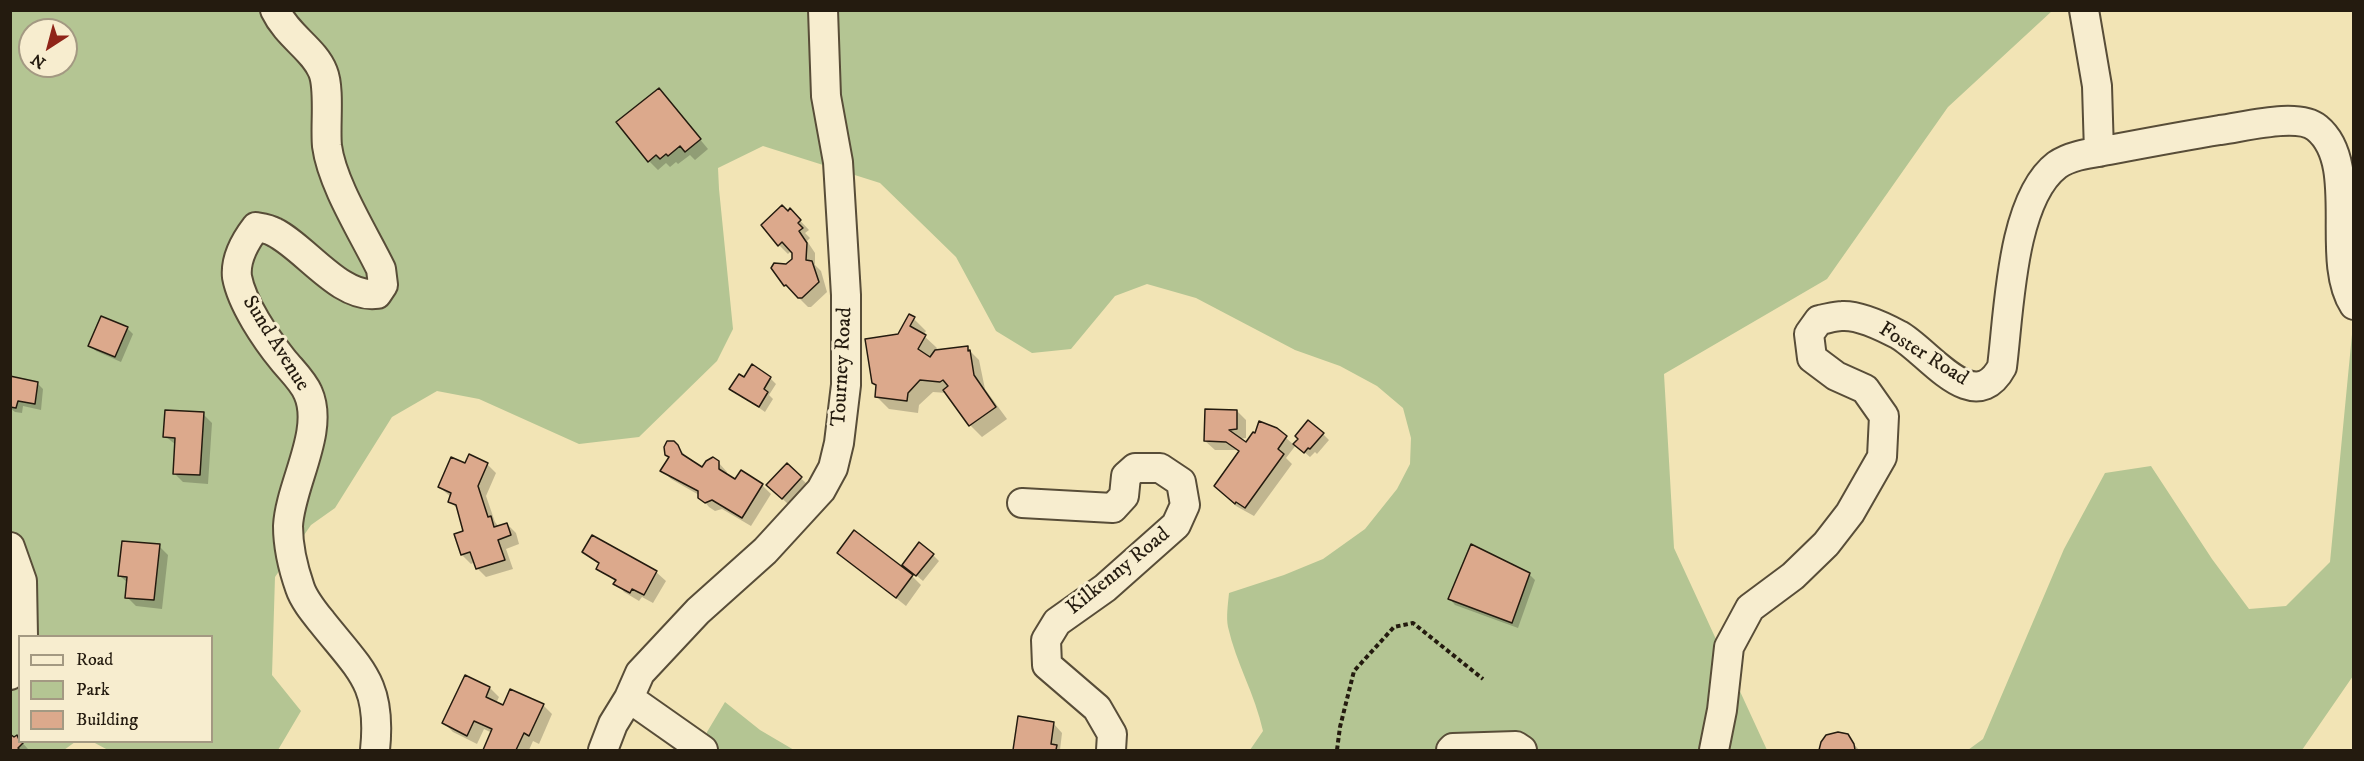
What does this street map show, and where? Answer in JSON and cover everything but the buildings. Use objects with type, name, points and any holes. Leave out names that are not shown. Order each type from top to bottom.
[{"type":"street","name":"Sund Avenue","points":[[275,10],[282,24],[316,59],[324,74],[327,147],[336,177],[381,269],[383,285],[377,294],[364,296],[347,287],[274,231],[256,227],[243,244],[237,275],[255,318],[272,346],[308,392],[314,416],[288,524],[290,550],[301,590],[312,609],[359,667],[372,690],[378,724],[375,750]]},
{"type":"street","name":"Tourney Road","points":[[603,750],[613,724],[629,698],[640,673],[698,611],[765,551],[821,490],[833,468],[839,443],[846,385],[846,295],[838,162],[826,96],[823,10]]},
{"type":"street","points":[[2084,10],[2097,86],[2099,152]]},
{"type":"street","name":"Foster Road","points":[[1714,750],[1722,710],[1729,647],[1750,608],[1793,576],[1826,544],[1850,513],[1882,457],[1884,416],[1865,389],[1836,376],[1812,358],[1809,334],[1819,320],[1843,316],[1861,319],[1899,335],[1948,375],[1968,387],[1986,385],[1995,380],[2002,366],[2016,255],[2031,198],[2042,181],[2057,165],[2071,158],[2177,136],[2296,120],[2317,127],[2332,146],[2346,172],[2342,275],[2354,305]]},
{"type":"street","name":"Kilkenny Road","points":[[1022,503],[1113,508],[1124,496],[1126,476],[1135,468],[1160,468],[1181,482],[1185,505],[1176,525],[1106,588],[1057,622],[1046,640],[1047,665],[1072,689],[1097,708],[1112,734],[1111,750]]},
{"type":"street","points":[[10,547],[22,581],[23,635]]},
{"type":"street","points":[[10,675],[18,659]]},
{"type":"street","points":[[629,698],[703,750]]},
{"type":"street","points":[[1451,750],[1453,748],[1516,746],[1522,750]]},
{"type":"path","points":[[1337,750],[1340,727],[1354,671],[1394,627],[1413,623],[1483,680]]},
{"type":"green space","points":[[10,11],[2052,11],[1948,107],[1827,279],[1664,374],[1674,548],[1767,750],[1250,750],[1263,731],[1228,627],[1229,593],[1323,559],[1365,529],[1397,489],[1410,464],[1411,438],[1403,408],[1377,386],[1340,366],[1295,350],[1196,298],[1147,284],[1115,296],[1071,349],[1032,353],[996,331],[956,257],[880,183],[763,146],[718,168],[733,329],[717,361],[639,437],[579,444],[479,399],[437,391],[392,417],[335,508],[311,525],[275,577],[272,675],[301,711],[278,750],[108,750],[95,743],[213,743],[213,635],[18,635],[18,743],[74,743],[64,750],[11,750]]},
{"type":"green space","points":[[2353,324],[2353,676],[2302,750],[1968,750],[1983,739],[2064,549],[2105,473],[2151,466],[2212,559],[2249,609],[2286,606],[2330,562]]},
{"type":"green space","points":[[725,702],[760,730],[794,750],[707,750],[707,732]]}]
